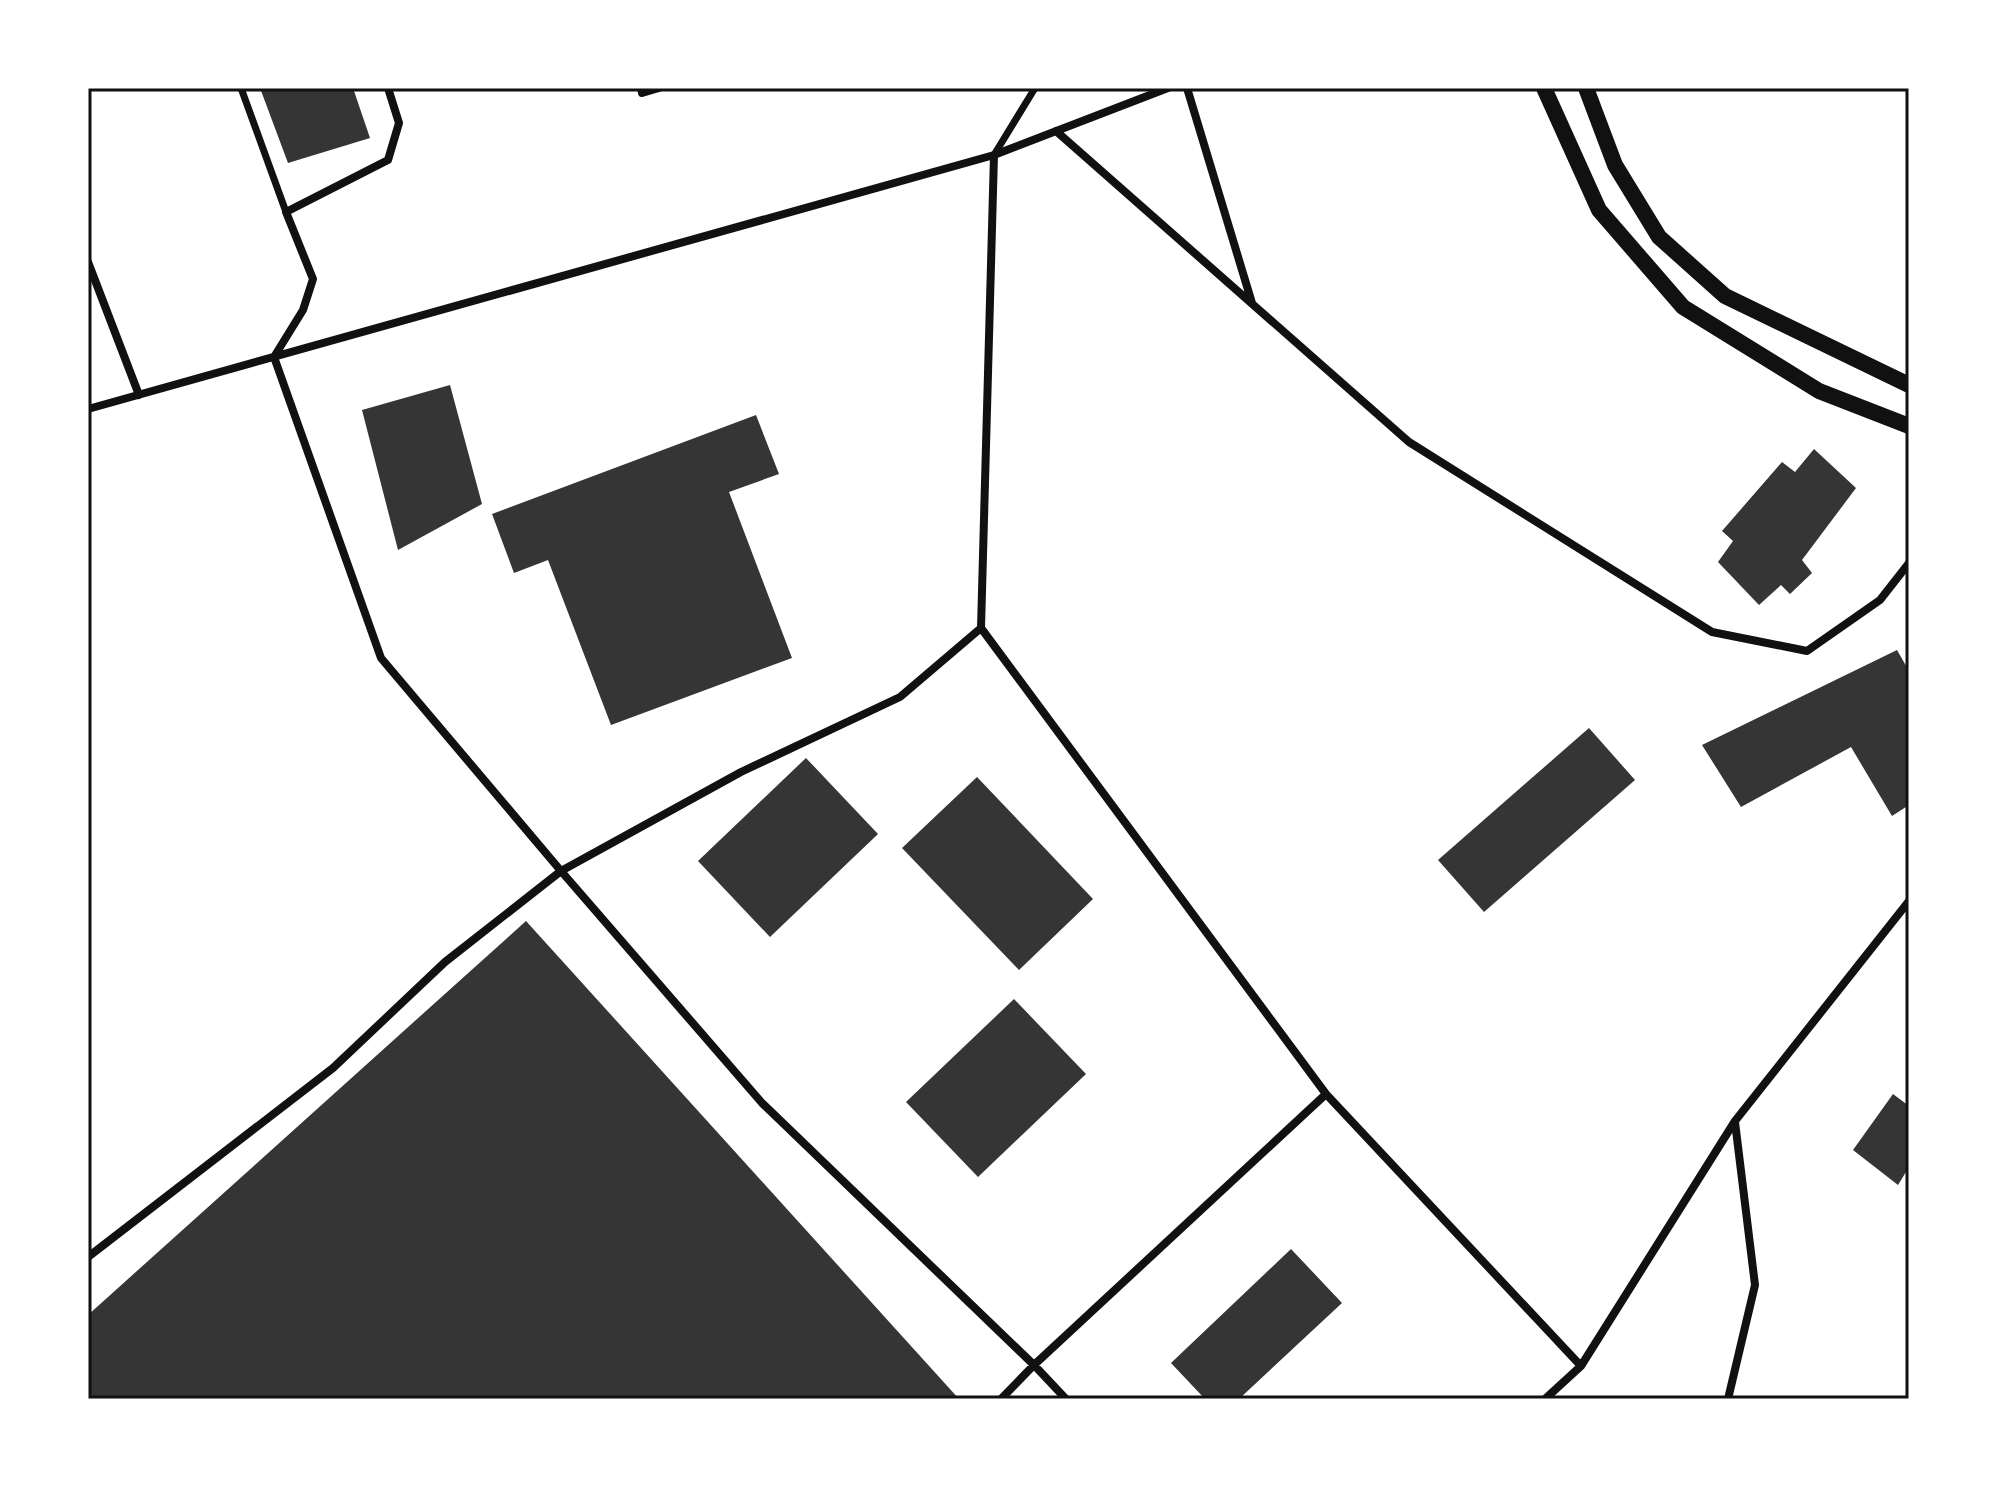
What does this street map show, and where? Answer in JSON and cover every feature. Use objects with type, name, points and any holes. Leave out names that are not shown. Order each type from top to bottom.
[{"type":"main road","points":[[1544,88],[1599,210],[1683,307],[1819,391],[1909,426]]},
{"type":"main road","points":[[1586,88],[1615,165],[1659,237],[1725,296],[1909,385]]},
{"type":"street","points":[[241,88],[313,279],[303,310],[274,357]]},
{"type":"street","points":[[286,212],[388,160],[399,123],[388,88]]},
{"type":"street","points":[[641,88],[642,93],[659,88]]},
{"type":"street","points":[[1035,88],[994,155],[981,628],[1326,1094],[1581,1366]]},
{"type":"street","points":[[88,409],[994,155],[1168,88]]},
{"type":"street","points":[[1187,88],[1252,303]]},
{"type":"street","points":[[1056,131],[1409,442],[1712,632],[1807,651],[1880,600],[1909,563]]},
{"type":"street","points":[[88,262],[139,395]]},
{"type":"street","points":[[274,357],[381,658],[762,1103],[1066,1399]]},
{"type":"street","points":[[88,1257],[333,1068],[445,962],[561,871],[741,772],[900,697],[981,628]]},
{"type":"street","points":[[1545,1399],[1581,1366],[1735,1121],[1909,901]]},
{"type":"street","points":[[1001,1399],[1326,1094]]},
{"type":"street","points":[[1728,1399],[1755,1285],[1735,1121]]},
{"type":"building","points":[[260,88],[353,88],[370,138],[288,163]]},
{"type":"building","points":[[450,385],[482,504],[398,550],[362,410]]},
{"type":"building","points":[[756,415],[779,474],[729,492],[792,658],[611,725],[548,560],[514,573],[492,514]]},
{"type":"building","points":[[1814,449],[1856,488],[1802,560],[1812,573],[1790,594],[1781,585],[1759,605],[1718,562],[1733,541],[1722,531],[1782,462],[1795,472]]},
{"type":"building","points":[[1897,650],[1909,671],[1909,805],[1892,816],[1851,747],[1741,807],[1702,745]]},
{"type":"building","points":[[1589,728],[1635,780],[1484,912],[1438,860]]},
{"type":"building","points":[[806,758],[878,834],[770,937],[698,861]]},
{"type":"building","points":[[977,777],[1093,899],[1019,970],[902,848]]},
{"type":"building","points":[[526,921],[959,1399],[88,1399],[88,1315]]},
{"type":"building","points":[[1014,999],[1086,1074],[978,1177],[906,1102]]},
{"type":"building","points":[[1893,1094],[1909,1106],[1909,1167],[1898,1185],[1853,1150]]},
{"type":"building","points":[[1291,1249],[1342,1303],[1239,1399],[1205,1399],[1171,1363]]}]
